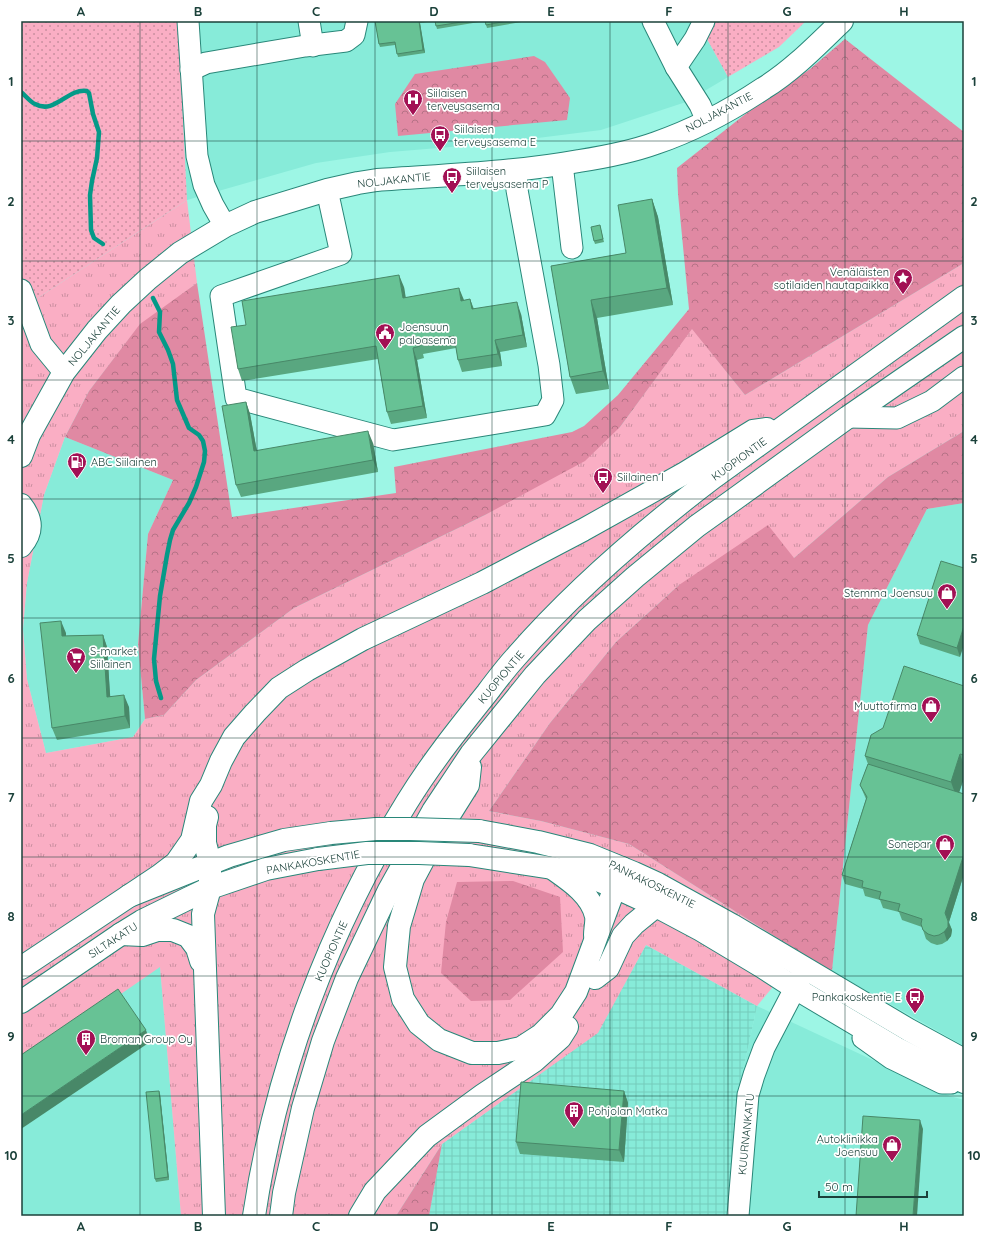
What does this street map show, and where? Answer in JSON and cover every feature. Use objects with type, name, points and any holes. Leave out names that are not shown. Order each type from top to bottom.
[{"type":"main road","name":"NOLJAKANTIE","points":[[21,456],[29,435],[64,372],[97,330],[121,304],[148,279],[180,253],[225,226],[255,212],[328,190],[377,180],[516,170],[562,164],[610,156],[656,143],[707,122],[765,88],[802,60],[842,21]]},
{"type":"main road","name":"KUOPIONTIE","points":[[254,1216],[258,1186],[277,1103],[298,1032],[322,969],[364,878],[408,801],[451,738],[515,658],[568,602],[613,559],[678,504],[782,427],[964,297]]},
{"type":"main road","points":[[281,1216],[284,1193],[303,1108],[323,1041],[347,978],[389,890],[433,811],[471,754],[535,674],[587,620],[635,577],[698,526],[848,417],[964,337]]},
{"type":"main road","points":[[42,987],[22,964],[129,896],[159,876],[176,862],[192,840],[201,801],[211,785],[221,761],[234,737],[279,688],[306,670],[363,639],[482,583],[582,530],[685,473],[753,431],[782,427]]},
{"type":"main road","points":[[21,505],[27,512],[30,521],[30,531],[26,540],[21,546]]},
{"type":"main road","points":[[471,754],[468,786],[436,836],[413,879],[399,926],[396,967],[403,999],[419,1024],[439,1040],[472,1053],[498,1053],[521,1048],[541,1035],[561,1014],[576,992],[594,940],[625,880]]},
{"type":"main road","points":[[211,785],[210,802],[205,825],[205,843],[210,863],[210,888],[203,914],[214,1216]]},
{"type":"main road","name":"PANKAKOSKENTIE","points":[[210,863],[284,840],[331,833],[376,829],[479,831],[538,842],[590,855],[625,880],[656,906],[701,930],[896,1048],[964,1083]]},
{"type":"main road","name":"PANKAKOSKENTIE","points":[[210,888],[266,869],[318,859],[367,853],[470,855],[658,884],[806,968],[909,1030],[964,1060]]},
{"type":"main road","points":[[129,896],[210,863]]},
{"type":"main road","points":[[552,868],[576,885],[588,900],[596,916],[594,940]]},
{"type":"main road","points":[[360,1216],[375,1191],[427,1136],[483,1095],[534,1061],[560,1038],[578,1010],[595,978],[625,880]]},
{"type":"main road","name":"SILTAKATU","points":[[21,1002],[142,921],[210,888]]},
{"type":"main road","points":[[595,978],[608,968],[623,936],[634,924],[656,906]]},
{"type":"main road","points":[[121,934],[142,935],[158,930],[173,930],[188,936],[197,948],[205,976]]},
{"type":"street","points":[[188,21],[199,163],[204,185],[225,226]]},
{"type":"street","points":[[309,21],[313,46]]},
{"type":"street","points":[[653,21],[676,67],[700,105],[707,122]]},
{"type":"street","points":[[676,67],[695,39],[704,21]]},
{"type":"street","points":[[191,70],[206,63],[346,41],[356,28]]},
{"type":"street","points":[[562,164],[572,248]]},
{"type":"street","points":[[328,190],[341,254],[221,296],[236,398],[393,440],[545,415],[553,400],[549,365],[517,190],[516,170]]},
{"type":"street","points":[[21,290],[41,344],[64,372]]},
{"type":"street","points":[[848,417],[897,418],[932,401],[964,377]]},
{"type":"street","name":"KUURNANKATU","points":[[738,1216],[748,1095],[764,1048],[806,968]]},
{"type":"shaded area","name":"Siilaisen terveysasema","points":[[178,21],[697,21],[728,77],[686,102],[601,130],[499,143],[390,152],[316,163],[187,200]]},
{"type":"shaded area","points":[[65,437],[173,480],[148,534],[138,644],[145,719],[133,737],[46,753],[27,679],[23,629],[27,583],[44,495]]},
{"type":"shaded area","points":[[964,503],[964,1046],[832,971],[868,625],[927,509]]},
{"type":"shaded area","points":[[646,945],[757,1006],[740,1084],[730,1216],[429,1216],[442,1144],[597,1033]]},
{"type":"shaded area","points":[[160,966],[181,1216],[21,1216],[21,1063]]},
{"type":"shaded area","points":[[757,1006],[950,1096],[964,1100],[964,1216],[730,1216],[740,1084]]},
{"type":"green space","points":[[21,21],[178,21],[187,200],[21,309]]},
{"type":"green space","points":[[697,21],[806,21],[779,47],[728,77]]},
{"type":"green space","points":[[845,39],[964,132],[964,263],[745,395],[692,329],[620,427],[585,461],[485,515],[294,608],[196,680],[164,715],[145,719],[138,644],[148,534],[173,480],[65,437],[89,391],[140,324],[197,283],[232,517],[396,493],[394,467],[572,432],[584,426],[618,395],[689,309],[678,194],[677,168],[748,112],[810,69]]},
{"type":"green space","points":[[534,56],[545,62],[570,98],[567,120],[398,136],[395,104],[415,74]]},
{"type":"green space","points":[[187,200],[197,283],[136,330],[89,391],[65,437],[44,495],[27,583],[23,629],[27,679],[46,753],[133,737],[145,719],[164,715],[196,680],[294,608],[485,515],[620,427],[692,328],[745,395],[964,263],[964,431],[888,477],[794,558],[679,585],[616,642],[550,723],[489,811],[541,821],[629,844],[801,953],[757,1006],[646,945],[598,1033],[442,1144],[396,1216],[181,1216],[160,967],[21,1063],[21,309]]},
{"type":"green space","points":[[964,431],[964,503],[927,509],[868,625],[832,971],[629,844],[541,821],[489,811],[550,723],[616,642],[679,585],[768,525],[794,558],[888,477]]},
{"type":"green space","points":[[513,881],[560,897],[563,952],[510,1000],[471,1001],[441,973],[446,922],[457,882]]},
{"type":"green space","points":[[442,1144],[429,1216],[396,1216]]},
{"type":"building","points":[[375,21],[419,21],[423,50],[397,54],[395,42],[379,44]]},
{"type":"building","points":[[435,21],[468,21],[436,26]]},
{"type":"building","points":[[485,21],[507,21],[486,25]]},
{"type":"building","points":[[652,199],[667,288],[591,300],[603,371],[570,377],[551,266],[626,253],[618,205]]},
{"type":"building","points":[[600,225],[603,239],[594,241],[591,227]]},
{"type":"building","points":[[399,275],[403,298],[459,288],[461,301],[470,299],[472,309],[517,302],[523,335],[495,340],[498,354],[458,360],[454,336],[419,342],[420,346],[413,348],[423,406],[387,412],[376,346],[238,369],[231,327],[246,325],[242,301]]},
{"type":"building","points":[[246,402],[254,451],[368,431],[373,460],[236,485],[222,406]]},
{"type":"building","name":"Stemma Joensuu","points":[[941,561],[964,568],[964,626],[957,648],[917,635]]},
{"type":"building","points":[[61,621],[62,636],[103,635],[107,697],[124,695],[125,716],[52,728],[40,623]]},
{"type":"building","name":"Muuttofirma","points":[[904,666],[964,686],[964,755],[960,754],[951,782],[865,756],[871,735],[883,728]]},
{"type":"building","points":[[868,764],[964,794],[964,854],[945,913],[948,921],[948,927],[939,935],[934,936],[923,930],[921,924],[922,919],[898,911],[900,904],[879,899],[881,892],[862,887],[863,881],[842,875],[867,797],[860,785]]},
{"type":"building","name":"Broman Group Oy","points":[[118,989],[146,1030],[21,1115],[21,1055]]},
{"type":"building","name":"Pohjolan Matka","points":[[521,1082],[624,1091],[619,1150],[516,1142]]},
{"type":"building","points":[[159,1091],[168,1177],[155,1179],[146,1092]]},
{"type":"building","points":[[863,1116],[920,1120],[913,1216],[856,1216]]},
{"type":"waterway","points":[[21,92],[33,103],[42,106],[55,104],[73,93],[80,91],[87,91],[89,93],[93,114],[99,132],[97,158],[90,195],[91,230],[94,238],[103,244]]},
{"type":"waterway","points":[[153,298],[160,312],[159,332],[173,364],[177,400],[189,428],[199,435],[203,441],[205,451],[204,462],[196,487],[189,503],[173,530],[167,555],[160,596],[154,659],[156,681],[161,698]]},
{"type":"place","name":"Siilaisen terveysasema","points":[[413,116]]},
{"type":"place","name":"Siilaisen terveysasema E","points":[[440,152]]},
{"type":"place","name":"Siilaisen terveysasema P","points":[[452,194]]},
{"type":"place","name":"Venäläisten sotilaiden hautapaikka","points":[[903,295]]},
{"type":"place","name":"Joensuun paloasema","points":[[385,350]]},
{"type":"place","name":"ABC Siilainen","points":[[77,479]]},
{"type":"place","name":"Siilainen I","points":[[603,494]]},
{"type":"place","name":"Stemma Joensuu","points":[[947,610]]},
{"type":"place","name":"S-market Siilainen","points":[[76,674]]},
{"type":"place","name":"Muuttofirma","points":[[931,723]]},
{"type":"place","name":"Sonepar","points":[[945,861]]},
{"type":"place","name":"Pankakoskentie E","points":[[915,1014]]},
{"type":"place","name":"Broman Group Oy","points":[[86,1056]]},
{"type":"place","name":"Pohjolan Matka","points":[[574,1128]]},
{"type":"place","name":"Autoklinikka Joensuu","points":[[892,1162]]}]
